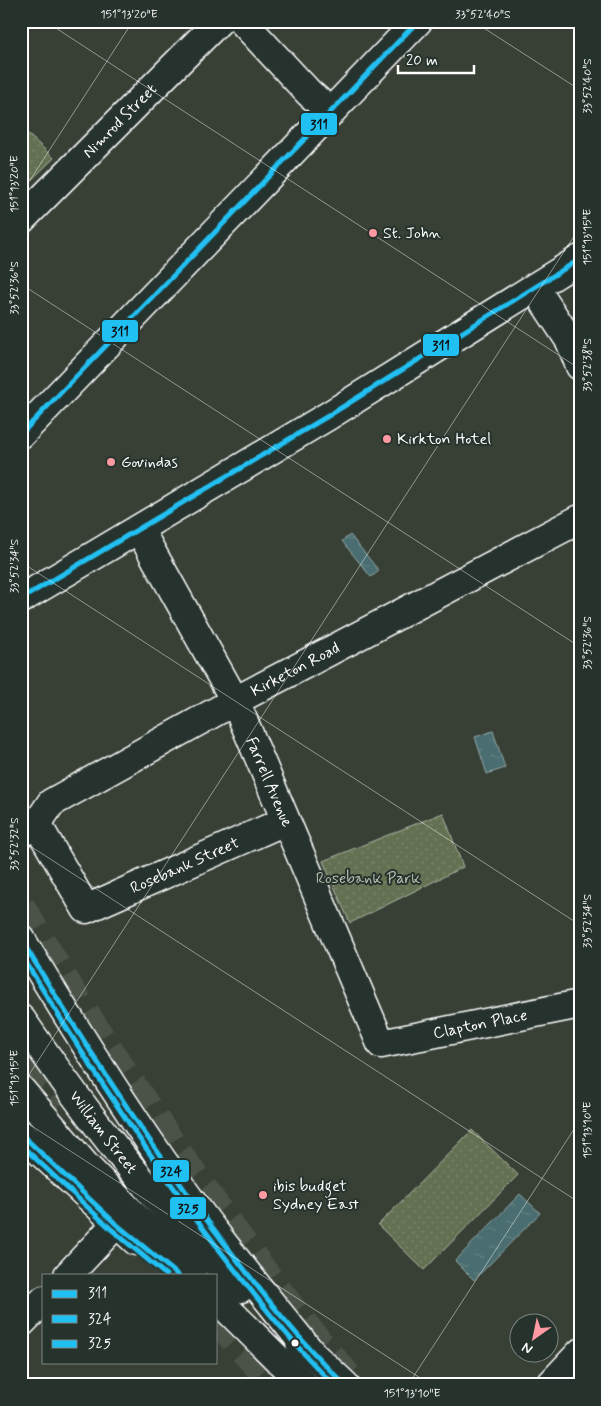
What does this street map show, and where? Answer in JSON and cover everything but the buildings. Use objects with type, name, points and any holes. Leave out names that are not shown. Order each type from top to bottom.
[{"type":"street","name":"Nimrod Street","points":[[21,220],[219,21]]},
{"type":"street","points":[[242,21],[309,93],[331,112]]},
{"type":"street","points":[[21,434],[418,21]]},
{"type":"street","points":[[21,600],[580,259]]},
{"type":"street","points":[[535,288],[570,341],[580,366]]},
{"type":"street","name":"Kirketon Road","points":[[29,829],[51,803],[235,701],[580,519]]},
{"type":"street","name":"Farrell Avenue","points":[[139,529],[235,701],[381,1044]]},
{"type":"street","name":"Rosebank Street","points":[[29,829],[86,910],[285,821]]},
{"type":"street","points":[[21,939],[66,1015],[160,1158],[221,1240],[313,1355]]},
{"type":"street","name":"Clapton Place","points":[[381,1044],[580,1004]]},
{"type":"street","name":"William Street","points":[[21,1019],[94,1120],[176,1222],[215,1264],[345,1385]]},
{"type":"street","name":"William Street","points":[[21,1090],[85,1165],[191,1274]]},
{"type":"street","points":[[21,1134],[116,1224],[177,1274]]},
{"type":"street","points":[[69,1274],[116,1224]]},
{"type":"street","points":[[218,1300],[304,1385]]},
{"type":"street","points":[[21,1323],[42,1302]]},
{"type":"street","points":[[218,1308],[255,1337]]},
{"type":"street","points":[[550,1385],[580,1353]]},
{"type":"green space","points":[[21,128],[54,158],[21,190]]},
{"type":"green space","name":"Rosebank Park","points":[[443,813],[463,867],[350,923],[323,861]]},
{"type":"green space","points":[[472,1130],[518,1175],[424,1270],[378,1225]]},
{"type":"water","points":[[350,535],[379,571],[371,577],[342,541]]},
{"type":"water","points":[[493,731],[505,768],[487,774],[475,737]]},
{"type":"water","points":[[520,1194],[540,1213],[474,1280],[455,1261]]},
{"type":"tunnel","points":[[21,906],[90,1020],[189,1169],[279,1292],[348,1376]]},
{"type":"tunnel","points":[[21,1068],[52,1111]]},
{"type":"tunnel","points":[[218,1321],[274,1385]]},
{"type":"transit line","name":"311","points":[[21,434],[418,21]]},
{"type":"transit line","name":"311","points":[[21,599],[328,416],[580,259]]},
{"type":"transit line","name":"324","points":[[21,939],[69,1017],[170,1170],[282,1317],[312,1352],[345,1385]]},
{"type":"transit line","name":"325","points":[[21,954],[117,1106],[194,1216],[275,1320],[334,1385]]},
{"type":"transit line","name":"324","points":[[21,1134],[116,1224],[177,1274]]},
{"type":"transit line","name":"325","points":[[21,1145],[111,1229],[165,1274]]},
{"type":"place","name":"St. John","points":[[373,233]]},
{"type":"place","name":"Kirkton Hotel","points":[[387,439]]},
{"type":"place","name":"Govindas","points":[[111,462]]},
{"type":"place","name":"ibis budget Sydney East","points":[[263,1195]]}]
